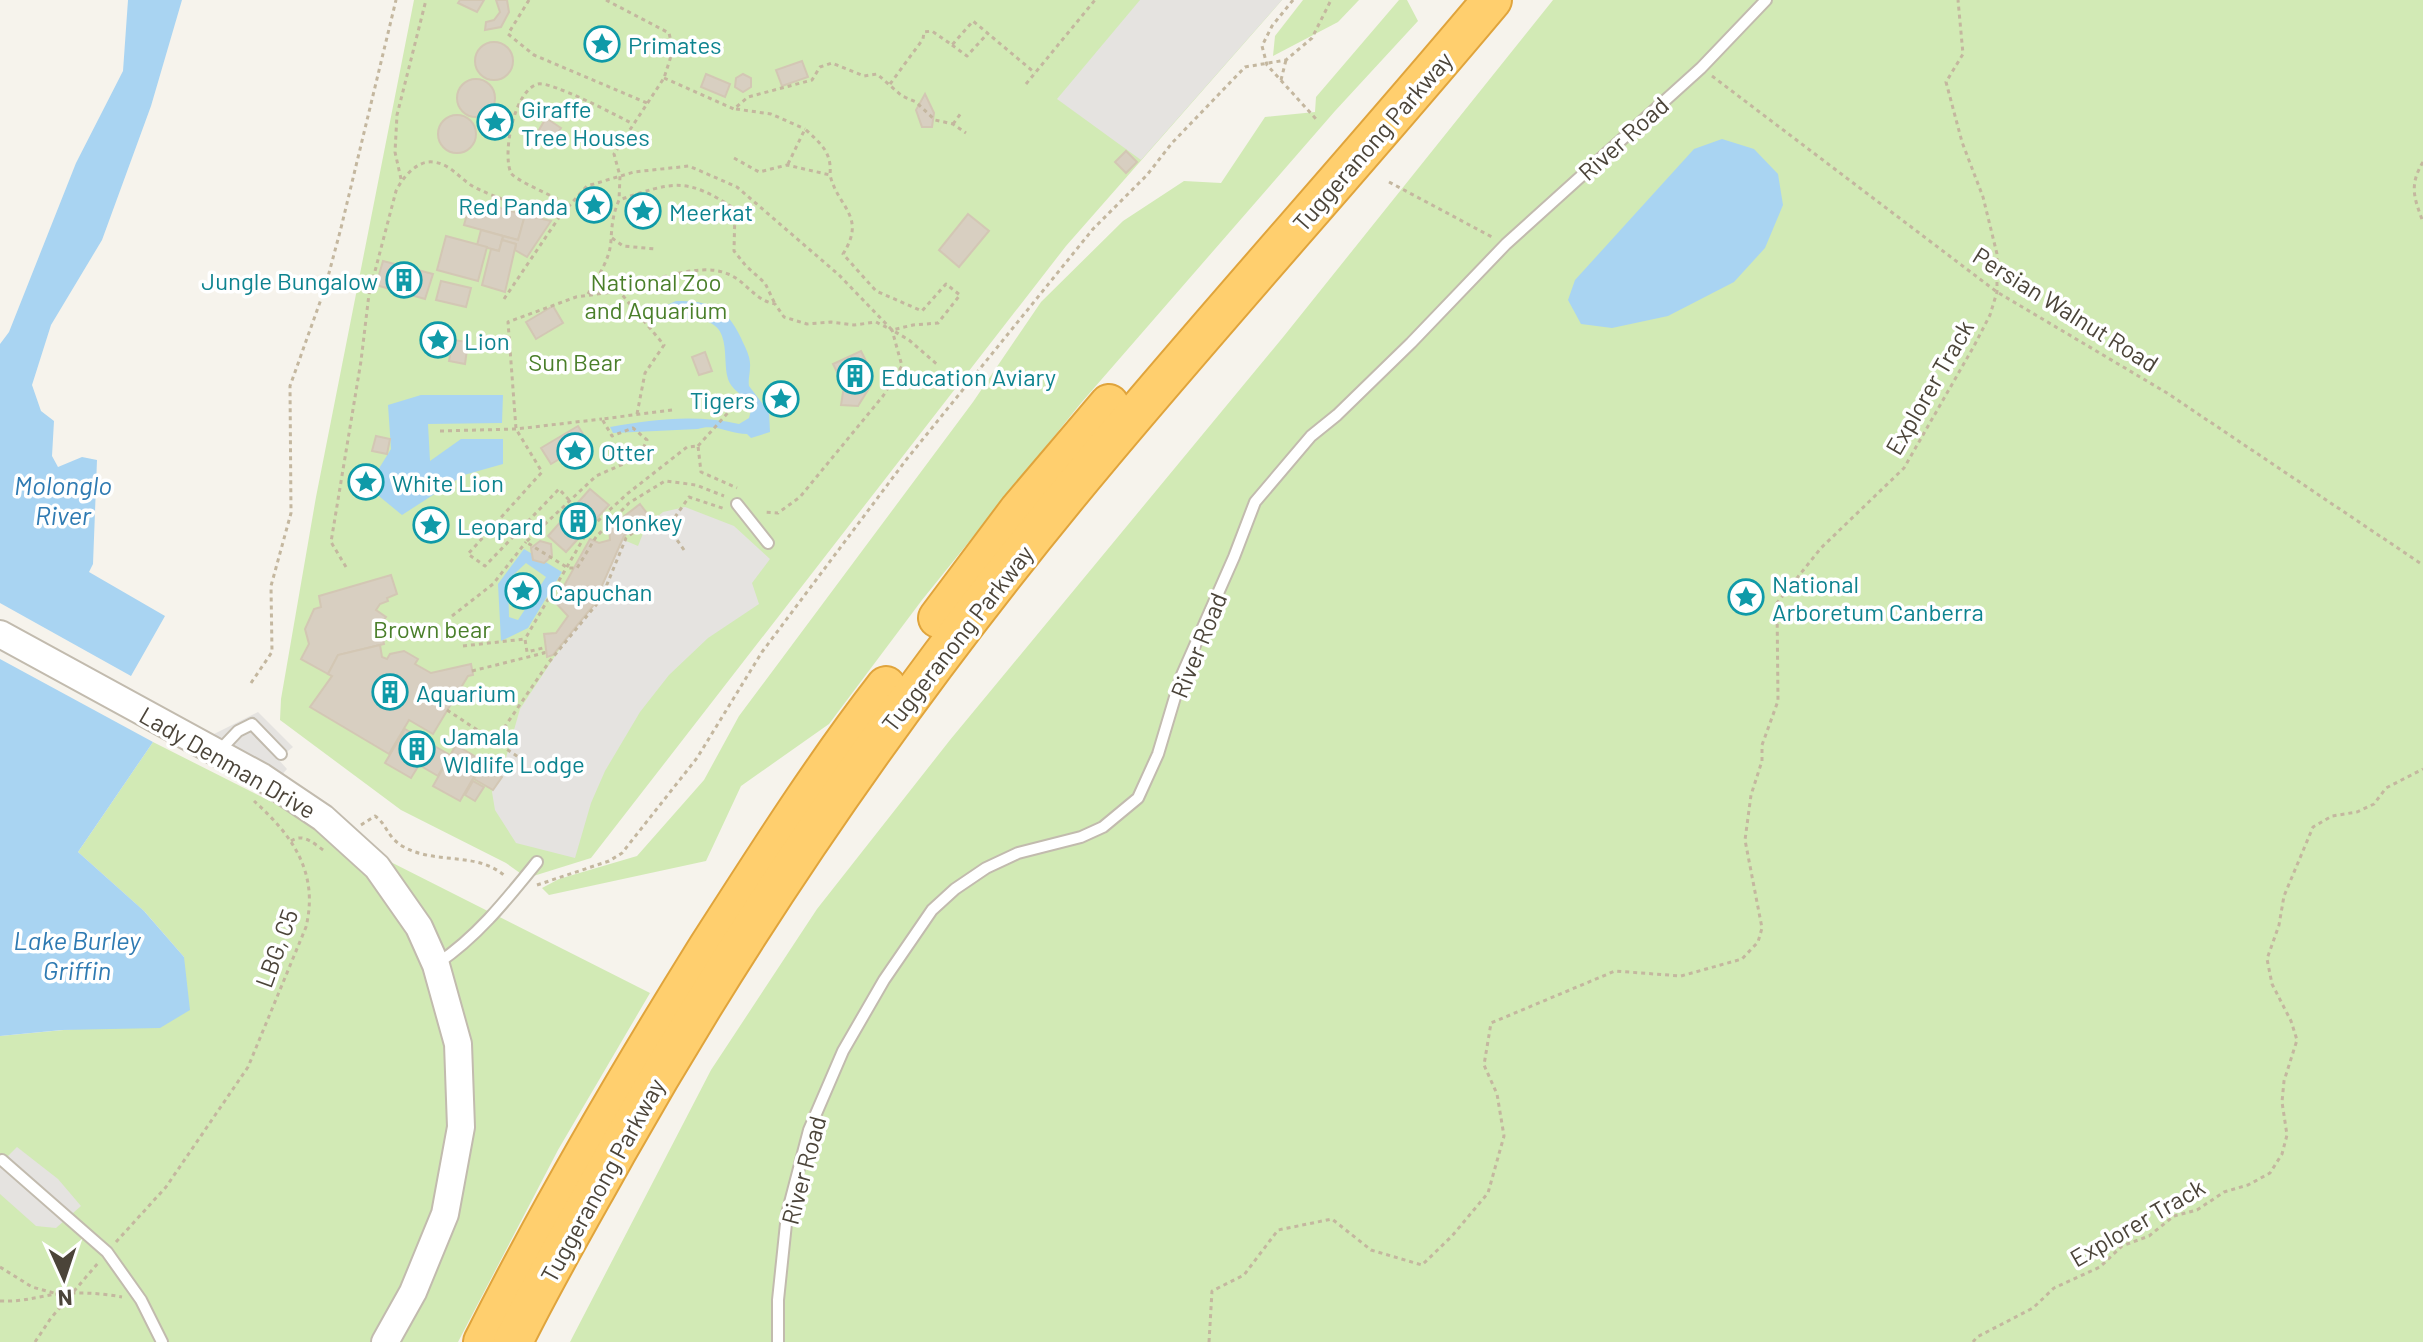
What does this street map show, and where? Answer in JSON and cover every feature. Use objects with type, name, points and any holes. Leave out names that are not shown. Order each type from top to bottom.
[{"type":"highway","name":"Tuggeranong Parkway","points":[[483,1342],[620,1090],[754,874],[854,727],[1019,510],[1459,0]]},
{"type":"highway","name":"Tuggeranong Parkway","points":[[513,1342],[605,1172],[685,1035],[746,937],[883,733],[1097,459],[1492,0]]},
{"type":"street","name":"Lady Denman Drive","points":[[0,634],[262,777],[323,818],[377,867],[419,927],[436,965],[458,1044],[461,1127],[445,1214],[413,1292],[385,1342]]},
{"type":"lane","name":"River Road","points":[[778,1342],[778,1300],[787,1214],[809,1130],[843,1051],[884,980],[932,910],[955,889],[986,868],[1018,853],[1081,837],[1103,827],[1138,798],[1162,744],[1181,677],[1255,502],[1311,436],[1400,353],[1506,244],[1701,68],[1766,0]]},
{"type":"lane","points":[[741,500],[768,543]]},
{"type":"lane","points":[[218,753],[238,731],[252,724],[281,754]]},
{"type":"lane","points":[[436,965],[457,950],[514,891],[537,862]]},
{"type":"lane","points":[[2,1160],[107,1252],[141,1300],[162,1342]]},
{"type":"path","points":[[251,683],[272,652],[271,586],[291,513],[290,386],[325,288],[396,0]]},
{"type":"path","points":[[401,179],[395,152],[397,115],[426,0]]},
{"type":"path","points":[[529,0],[508,34],[534,55],[647,103]]},
{"type":"path","points":[[588,295],[612,238],[612,218],[619,200],[620,176],[614,154],[664,78],[673,50],[669,33],[606,0]]},
{"type":"path","points":[[1026,84],[1095,0]]},
{"type":"path","points":[[1293,0],[1272,26],[1262,46],[1267,65],[1316,119]]},
{"type":"path","points":[[349,839],[375,816],[380,818],[385,831],[405,848],[443,859],[476,860],[497,870],[514,891],[609,861],[622,853],[697,758],[762,652],[897,472],[1083,240],[1245,67],[1286,60],[1312,38],[1331,0]]},
{"type":"path","name":"Explorer Track","points":[[1209,1342],[1212,1291],[1244,1275],[1278,1230],[1332,1219],[1371,1250],[1422,1265],[1452,1236],[1488,1193],[1504,1136],[1497,1094],[1484,1065],[1491,1023],[1615,971],[1681,976],[1742,959],[1758,942],[1762,928],[1745,840],[1751,795],[1762,761],[1762,745],[1778,701],[1777,603],[1821,548],[1904,468],[1985,325],[1997,292],[1997,254],[1983,197],[1962,142],[1946,82],[1963,54],[1958,0]]},
{"type":"path","points":[[952,45],[973,21],[1035,73]]},
{"type":"path","points":[[890,85],[923,39],[924,32],[937,33],[967,56],[988,33]]},
{"type":"path","points":[[1281,80],[1286,60]]},
{"type":"path","points":[[734,109],[748,97],[812,80],[820,67],[832,63],[864,76],[877,74],[935,120],[953,124],[966,133]]},
{"type":"path","name":"Persian Walnut Road","points":[[1701,68],[1997,292],[2167,393],[2423,565]]},
{"type":"path","points":[[664,78],[734,109],[771,114],[805,129],[827,150],[832,185],[852,217],[850,243],[843,254],[876,291],[922,311],[946,284],[960,295],[938,323],[892,330]]},
{"type":"path","points":[[562,215],[559,200],[514,177],[509,167],[514,115],[529,89],[536,85],[552,85],[633,124]]},
{"type":"path","points":[[953,124],[961,113]]},
{"type":"path","points":[[787,165],[805,129]]},
{"type":"path","points":[[734,158],[759,172],[787,165],[830,175]]},
{"type":"path","points":[[346,567],[331,542],[369,294],[401,179],[431,161],[447,166],[473,187],[562,215]]},
{"type":"path","points":[[2423,162],[2413,178],[2423,222]]},
{"type":"path","points":[[504,299],[562,215],[587,186],[634,172],[689,166],[737,187],[839,275],[892,330],[902,366],[883,396],[800,497],[778,513],[763,512]]},
{"type":"path","points":[[1389,182],[1506,244]]},
{"type":"path","points":[[619,200],[673,184],[710,192],[735,209],[734,251],[765,283],[784,317],[807,324],[876,322],[909,340],[939,366]]},
{"type":"path","points":[[612,238],[623,246],[656,249]]},
{"type":"path","points":[[569,500],[559,489],[485,566],[468,554],[542,472],[516,429],[508,322],[554,303],[619,291],[708,268],[731,274],[765,302],[775,304]]},
{"type":"path","points":[[619,291],[664,345],[645,373],[637,414]]},
{"type":"path","points":[[472,671],[544,653],[543,648],[527,652],[525,639],[589,529],[627,494],[687,447],[698,446],[734,406]]},
{"type":"path","points":[[440,431],[516,429],[672,410]]},
{"type":"path","points":[[452,616],[493,584],[526,542],[596,476],[639,457],[647,440],[633,428],[612,436],[602,419]]},
{"type":"path","points":[[698,446],[701,472],[735,487],[741,500]]},
{"type":"path","points":[[526,542],[568,568],[577,568],[596,537],[629,503],[665,481],[696,485],[741,500]]},
{"type":"path","points":[[668,527],[689,497],[731,511],[741,500]]},
{"type":"path","points":[[495,741],[549,662],[601,599],[626,538],[655,516],[668,527],[684,550]]},
{"type":"path","points":[[463,646],[525,639]]},
{"type":"path","points":[[447,710],[523,760]]},
{"type":"path","name":"Explorer Track","points":[[1973,1342],[2033,1308],[2054,1288],[2100,1267],[2122,1246],[2149,1236],[2174,1216],[2197,1210],[2224,1192],[2248,1185],[2270,1173],[2282,1154],[2287,1135],[2282,1102],[2284,1081],[2297,1040],[2272,984],[2267,959],[2279,925],[2284,896],[2313,827],[2332,816],[2357,812],[2374,804],[2386,788],[2423,769]]},
{"type":"path","name":"LBG, C5","points":[[35,1342],[71,1294],[166,1187],[248,1067],[306,927],[311,908],[306,868],[297,849],[257,803],[246,795]]},
{"type":"path","points":[[0,1267],[32,1287],[58,1294]]},
{"type":"path","points":[[0,1301],[24,1302],[58,1294],[105,1294],[141,1300]]},
{"type":"green space","name":"National Zoo and Aquarium","points":[[414,0],[1282,0],[1066,246],[591,858],[527,878],[506,863],[401,810],[280,720],[316,497]]},
{"type":"green space","points":[[1303,0],[1359,0],[1338,22],[1273,56],[1275,36]]},
{"type":"green space","points":[[1399,0],[1407,0],[1418,21],[1335,111],[1081,403],[922,600],[829,724],[741,786],[706,861],[549,895],[542,888],[559,879],[637,856],[704,780],[739,716],[973,402],[1041,302],[1123,221],[1184,181],[1221,183],[1265,117],[1315,112],[1316,97]]},
{"type":"green space","name":"National Arboretum Canberra","points":[[1553,0],[2423,0],[2423,1342],[570,1342],[711,1070],[817,909],[950,740],[1284,336]]},
{"type":"green space","points":[[153,742],[650,993],[558,1150],[458,1342],[0,1342],[0,1036],[127,1024],[184,957],[145,912],[78,852]]},
{"type":"shaded area","points":[[1140,0],[1282,0],[1141,160],[1057,99]]},
{"type":"shaded area","points":[[685,507],[734,526],[770,559],[752,583],[759,604],[708,638],[669,675],[640,712],[605,771],[591,803],[575,858],[516,843],[495,810],[492,792],[503,768],[520,709],[592,600],[619,538],[638,546],[646,526],[663,512]]},
{"type":"shaded area","points":[[258,712],[293,747],[278,759],[287,769],[279,778],[206,738]]},
{"type":"shaded area","points":[[17,1147],[58,1179],[81,1206],[56,1228],[36,1226],[0,1194],[0,1164]]},
{"type":"water","name":"Molonglo River","points":[[128,0],[182,0],[151,106],[102,240],[51,325],[32,385],[41,411],[54,421],[52,456],[58,467],[82,457],[97,460],[93,564],[89,572],[165,616],[131,676],[0,603],[0,344],[9,332],[76,163],[123,71]]},
{"type":"water","points":[[1722,139],[1754,149],[1778,174],[1783,205],[1765,248],[1734,282],[1668,316],[1612,328],[1581,324],[1568,300],[1575,280],[1694,149]]},
{"type":"water","points":[[676,301],[708,304],[723,312],[735,327],[749,356],[749,386],[769,412],[770,432],[751,438],[747,434],[710,427],[613,433],[610,427],[659,420],[691,418],[739,424],[749,418],[752,407],[728,379],[724,341],[718,328],[711,323],[692,319],[653,322],[646,314]]},
{"type":"water","points":[[421,395],[503,395],[502,423],[428,424],[430,461],[461,439],[503,439],[503,464],[464,475],[402,515],[374,492],[378,470],[391,449],[388,405]]},
{"type":"water","points":[[524,549],[562,572],[528,628],[501,641],[498,584]],"holes":[[[526,563],[546,577],[518,620],[509,617],[508,580]]]},
{"type":"water","name":"Lake Burley Griffin","points":[[0,659],[153,742],[78,852],[144,911],[184,957],[190,1010],[160,1028],[62,1030],[0,1036]]},
{"type":"building","points":[[460,0],[484,0],[477,12],[458,3]]},
{"type":"building","points":[[496,0],[507,0],[509,12],[501,27],[485,30],[486,22],[494,20],[500,12]]},
{"type":"building","points":[[494,42],[507,48],[513,61],[507,74],[494,80],[481,74],[475,61],[481,48]]},
{"type":"building","points":[[802,61],[808,77],[782,86],[776,70]]},
{"type":"building","points":[[706,74],[730,84],[725,97],[701,87]]},
{"type":"building","points":[[743,74],[751,78],[751,87],[743,92],[735,87],[736,78]]},
{"type":"building","points":[[476,79],[489,85],[495,98],[489,111],[476,117],[463,111],[457,98],[463,85]]},
{"type":"building","points":[[925,94],[934,113],[932,127],[922,127],[916,110]]},
{"type":"building","points":[[457,115],[470,121],[476,134],[470,147],[457,153],[444,147],[438,134],[444,121]]},
{"type":"building","points":[[546,118],[561,128],[551,144],[536,135]]},
{"type":"building","points":[[1126,151],[1137,162],[1126,173],[1115,162]]},
{"type":"building","points":[[471,200],[525,215],[518,240],[464,225]]},
{"type":"building","points":[[968,214],[989,231],[959,267],[939,250]]},
{"type":"building","points":[[525,215],[551,221],[527,257],[515,250],[516,244],[502,240],[503,236],[518,240]]},
{"type":"building","points":[[481,230],[503,236],[499,251],[477,245]]},
{"type":"building","points":[[446,236],[487,247],[478,281],[437,270]]},
{"type":"building","points":[[502,240],[516,244],[505,292],[482,285],[491,249],[499,251]]},
{"type":"building","name":"Jungle Bungalow","points":[[383,261],[433,274],[425,299],[376,285]]},
{"type":"building","points":[[441,281],[471,288],[466,307],[436,300]]},
{"type":"building","points":[[553,306],[563,323],[536,339],[526,322]]},
{"type":"building","points":[[453,340],[468,342],[465,364],[449,361]]},
{"type":"building","name":"Education Aviary","points":[[861,351],[869,367],[871,385],[858,406],[841,405],[844,386],[833,364]]},
{"type":"building","points":[[705,352],[712,371],[699,375],[692,357]]},
{"type":"building","points":[[578,426],[588,442],[551,464],[541,448]]},
{"type":"building","points":[[376,436],[390,439],[387,454],[372,451]]},
{"type":"building","name":"Monkey","points":[[590,489],[609,505],[566,552],[548,536]]},
{"type":"building","points":[[640,504],[649,516],[624,536],[593,606],[553,655],[547,657],[544,634],[556,633],[568,616],[555,602],[590,539],[599,543],[610,540],[609,528]]},
{"type":"building","points":[[540,541],[551,544],[552,556],[544,563],[533,560],[531,548]]},
{"type":"building","points":[[391,575],[397,594],[387,598],[388,601],[376,610],[386,617],[380,625],[384,644],[338,655],[328,674],[301,659],[309,644],[305,629],[314,609],[321,607],[319,596]]},
{"type":"building","name":"Aquarium","points":[[380,645],[382,657],[387,659],[390,654],[404,651],[418,659],[415,664],[431,673],[471,664],[473,675],[468,676],[433,734],[409,720],[389,754],[310,707],[332,676],[328,674],[338,655]]},
{"type":"building","name":"Jamala Wldlife Lodge","points":[[405,729],[450,755],[438,776],[419,765],[411,778],[385,763]]},
{"type":"building","name":"Jamala Wldlife Lodge","points":[[456,745],[483,761],[460,801],[433,786]]},
{"type":"building","points":[[483,765],[502,777],[493,790],[474,779]]},
{"type":"building","points":[[473,781],[484,787],[475,801],[465,795]]},
{"type":"place","name":"Primates","points":[[602,44]]},
{"type":"place","name":"Giraffe Tree Houses","points":[[495,122]]},
{"type":"place","name":"Red Panda","points":[[594,205]]},
{"type":"place","name":"Meerkat","points":[[643,211]]},
{"type":"place","name":"Jungle Bungalow","points":[[404,280]]},
{"type":"place","name":"Lion","points":[[438,340]]},
{"type":"place","name":"Education Aviary","points":[[855,376]]},
{"type":"place","name":"Tigers","points":[[781,399]]},
{"type":"place","name":"Otter","points":[[575,451]]},
{"type":"place","name":"White Lion","points":[[366,482]]},
{"type":"place","name":"Monkey","points":[[578,521]]},
{"type":"place","name":"Leopard","points":[[431,525]]},
{"type":"place","name":"Capuchan","points":[[523,591]]},
{"type":"place","name":"National Arboretum Canberra","points":[[1746,597]]},
{"type":"place","name":"Aquarium","points":[[390,692]]},
{"type":"place","name":"Jamala Wldlife Lodge","points":[[417,749]]},
{"type":"park label","name":"Sun Bear","points":[[575,361]]},
{"type":"park label","name":"Brown bear","points":[[432,628]]}]
